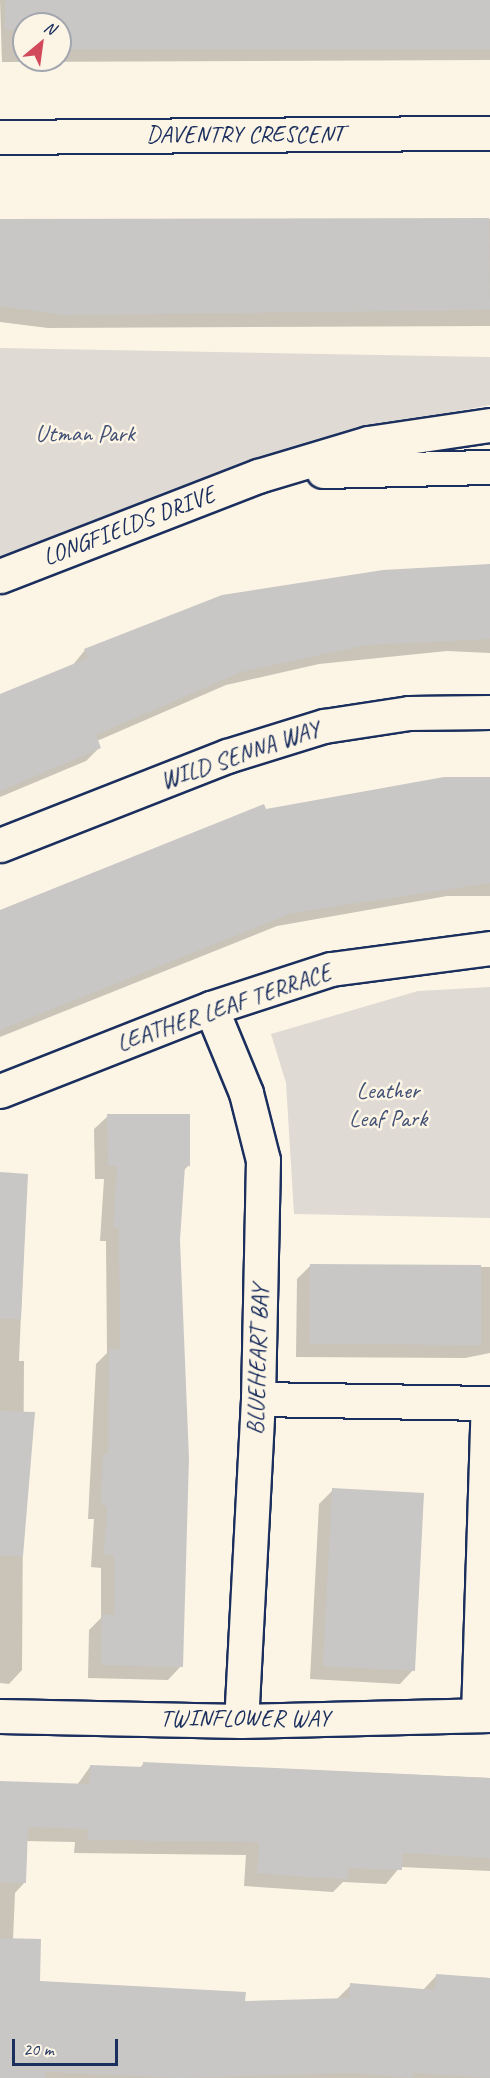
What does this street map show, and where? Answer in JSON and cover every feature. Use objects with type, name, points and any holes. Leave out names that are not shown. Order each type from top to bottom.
[{"type":"street","name":"DAVENTRY CRESCENT","points":[[0,137],[490,134]]},
{"type":"street","name":"LONGFIELDS DRIVE","points":[[0,576],[258,476],[369,442],[490,425]]},
{"type":"street","name":"LONGFIELDS DRIVE","points":[[258,476],[368,467],[490,467]]},
{"type":"street","name":"WILD SENNA WAY","points":[[0,845],[227,756],[324,726],[409,713],[490,712]]},
{"type":"street","name":"LEATHER LEAF TERRACE","points":[[0,1091],[212,1008],[331,969],[490,948]]},
{"type":"street","name":"BLUEHEART BAY","points":[[212,1008],[246,1093],[263,1160],[258,1399],[241,1721]]},
{"type":"street","points":[[258,1399],[489,1403],[484,1715]]},
{"type":"street","name":"TWINFLOWER WAY","points":[[0,1716],[241,1721],[484,1715]]},
{"type":"green space","name":"Utman Park","points":[[0,348],[490,357],[490,405],[364,429],[0,560]]},
{"type":"green space","name":"Leather Leaf Park","points":[[490,987],[490,1218],[294,1214],[286,1083],[271,1034],[418,991]]},
{"type":"building","points":[[5,0],[490,0],[490,49],[72,49],[72,12],[12,12],[12,29],[5,30]]},
{"type":"building","points":[[489,218],[490,310],[63,315],[0,306],[0,219]]},
{"type":"building","points":[[490,564],[490,639],[366,645],[241,672],[96,735],[101,748],[0,791],[0,694],[88,658],[84,649],[222,595],[383,570]]},
{"type":"building","points":[[444,777],[490,777],[490,883],[292,913],[0,1030],[0,910],[264,804],[266,809]]},
{"type":"building","points":[[107,1114],[190,1114],[190,1166],[185,1166],[180,1240],[189,1458],[183,1667],[101,1665],[102,1614],[114,1615],[114,1555],[104,1554],[107,1506],[101,1505],[103,1454],[108,1454],[109,1349],[120,1350],[119,1228],[113,1228],[117,1166],[108,1166]]},
{"type":"building","points":[[0,1172],[28,1174],[21,1319],[0,1319]]},
{"type":"building","points":[[310,1264],[481,1265],[481,1345],[310,1344]]},
{"type":"building","points":[[0,1411],[35,1412],[23,1556],[0,1556]]},
{"type":"building","points":[[332,1488],[424,1493],[415,1671],[323,1666]]},
{"type":"building","points":[[143,1762],[490,1778],[490,1858],[402,1853],[402,1870],[348,1868],[348,1879],[308,1877],[257,1873],[259,1842],[87,1840],[88,1829],[28,1827],[26,1883],[0,1882],[0,1781],[89,1784],[90,1765],[143,1767]]},
{"type":"building","points":[[0,1938],[41,1939],[40,1981],[246,1992],[245,2001],[349,1998],[350,1983],[435,1990],[436,1974],[490,1978],[490,2078],[413,2073],[412,2078],[352,2073],[180,2078],[46,2072],[45,2078],[0,2078]]}]
